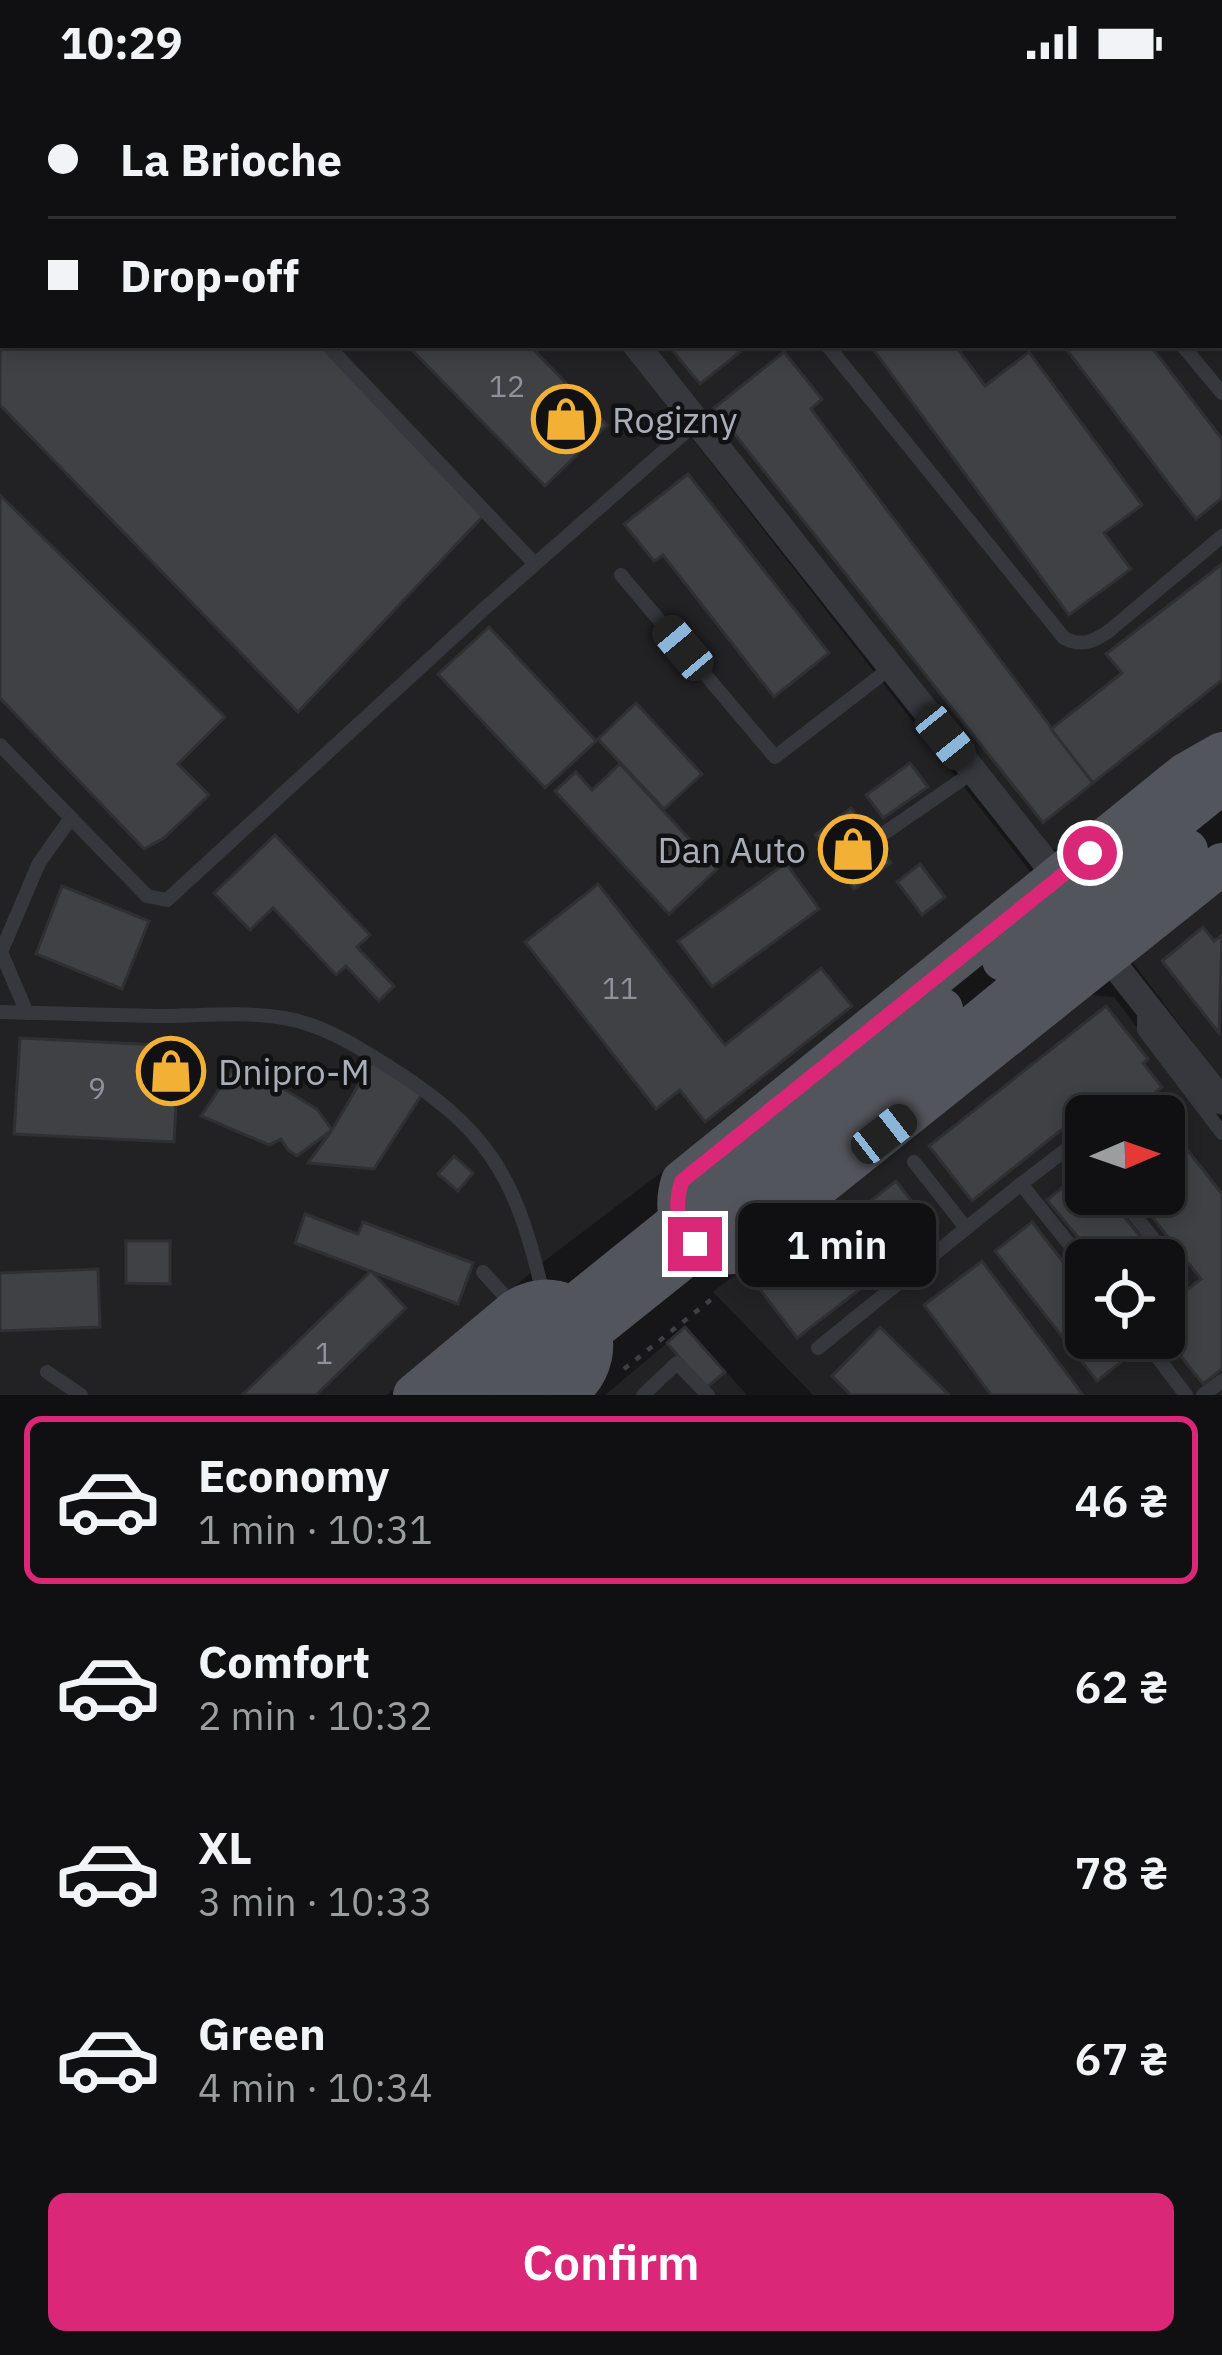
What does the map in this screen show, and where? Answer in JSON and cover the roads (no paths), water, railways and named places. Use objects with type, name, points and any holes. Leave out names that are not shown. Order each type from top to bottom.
[{"type":"main road","points":[[1222,752],[1185,775],[682,1181],[677,1195],[680,1225],[708,1252],[735,1253],[1222,864]]},
{"type":"main road","points":[[512,1395],[951,1023],[1222,783]]},
{"type":"main road","points":[[463,1395],[1222,821]]},
{"type":"main road","points":[[414,1395],[530,1304],[566,1305],[594,1342],[593,1361],[565,1395]]},
{"type":"street","points":[[638,348],[1058,878]]},
{"type":"street","points":[[1108,957],[1217,1084]]},
{"type":"lane","points":[[330,348],[535,564]]},
{"type":"lane","points":[[829,348],[1064,638],[1076,644],[1096,640],[1222,536]]},
{"type":"lane","points":[[1184,348],[1222,393]]},
{"type":"lane","points":[[0,746],[147,896],[167,900],[697,422]]},
{"type":"lane","points":[[621,575],[775,758],[889,668]]},
{"type":"lane","points":[[886,832],[974,772]]},
{"type":"lane","points":[[27,1013],[2,952],[39,863],[71,818]]},
{"type":"lane","points":[[1144,1003],[1144,1030],[1222,1133]]},
{"type":"lane","points":[[0,1012],[264,1016],[314,1026],[353,1044],[442,1102],[490,1150],[531,1240],[530,1304]]},
{"type":"lane","points":[[818,1348],[1065,1150]]},
{"type":"lane","points":[[914,1162],[966,1228]]},
{"type":"lane","points":[[1021,1184],[1065,1239]]},
{"type":"lane","points":[[1135,1215],[1153,1239]]},
{"type":"lane","points":[[483,1272],[530,1304]]},
{"type":"lane","points":[[1159,1359],[1186,1395]]},
{"type":"lane","points":[[644,1395],[677,1363],[708,1395]]},
{"type":"lane","points":[[47,1372],[81,1395]]},
{"type":"lane","points":[[1203,1395],[1222,1381]]},
{"type":"place","name":"Rogizny","points":[[566,419]]},
{"type":"place","name":"Dan Auto","points":[[853,849]]},
{"type":"place","name":"Dnipro-M","points":[[171,1071]]}]
